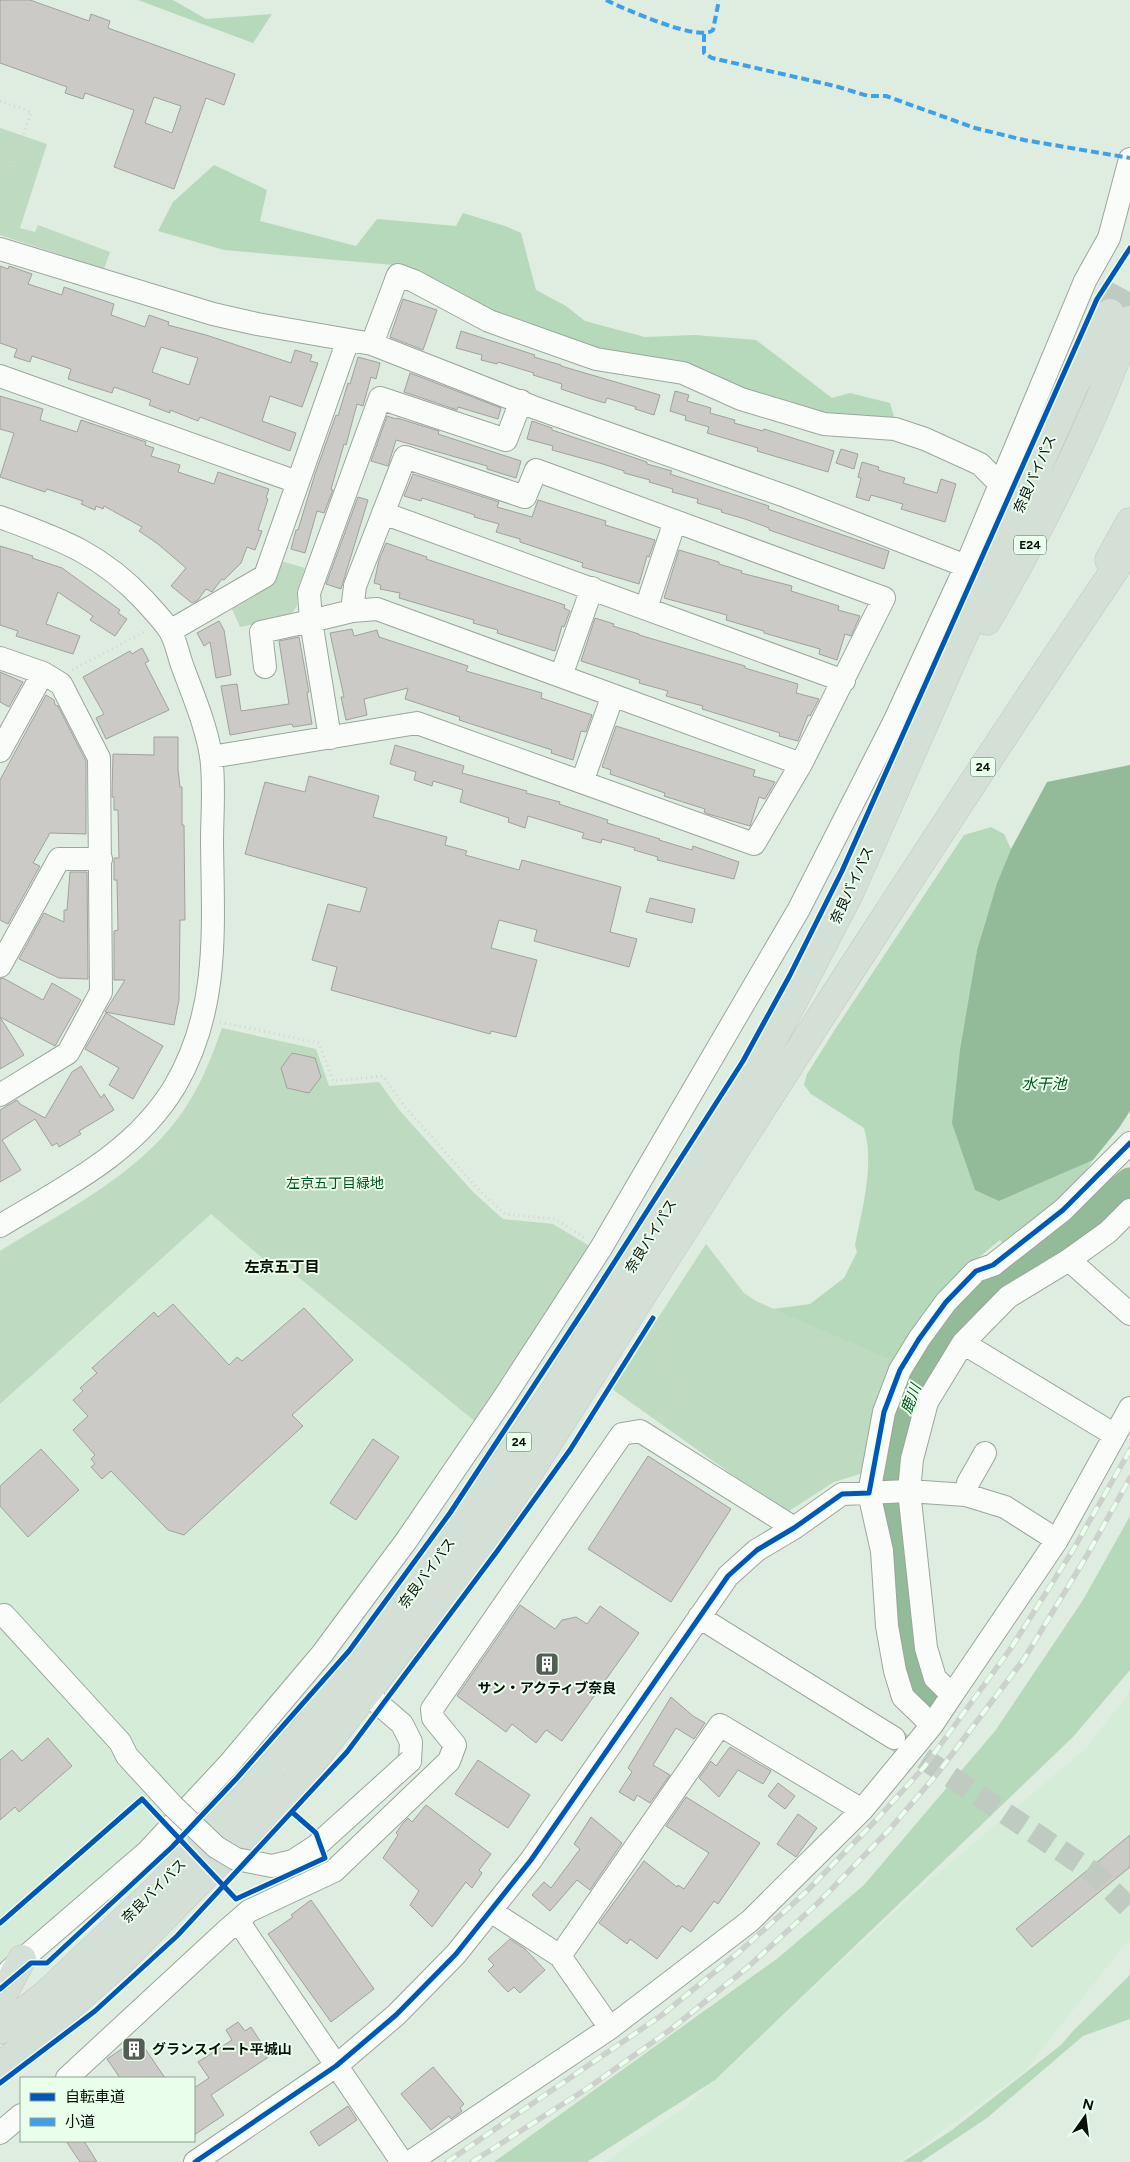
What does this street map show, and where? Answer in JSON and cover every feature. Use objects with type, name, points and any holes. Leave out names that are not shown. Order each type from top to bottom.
[{"type":"highway","name":"E24","points":[[908,758],[1037,532],[1094,414],[1120,316]]},
{"type":"highway","points":[[1029,696],[1130,522]]},
{"type":"highway","name":"奈良バイパス","points":[[0,2067],[121,1961],[296,1784],[472,1556],[526,1477],[1029,696],[1130,547]]},
{"type":"highway","name":"奈良バイパス","points":[[0,2030],[46,1994],[158,1888],[246,1797],[303,1732],[459,1531],[551,1396],[661,1220],[739,1101],[850,892],[908,758]]},
{"type":"highway","points":[[0,2000],[22,1959]]},
{"type":"street","points":[[0,1978],[148,1851],[229,1764],[322,1654],[416,1526],[508,1391],[601,1248],[798,909],[894,722],[966,566],[1085,281],[1109,238],[1130,158]]},
{"type":"street","points":[[0,249],[213,314],[257,324],[372,344],[521,401],[785,496],[966,566]]},
{"type":"street","points":[[372,344],[398,275],[414,281],[489,321],[596,359],[683,372],[740,399],[824,424],[895,429],[925,439],[980,464],[1000,484]]},
{"type":"street","points":[[170,631],[265,576],[348,340]]},
{"type":"street","points":[[0,376],[297,482]]},
{"type":"street","points":[[330,738],[311,621],[310,593],[380,398],[506,440],[521,401]]},
{"type":"street","points":[[211,757],[417,723],[754,844],[801,764],[884,598],[536,470],[525,497],[405,457],[356,586],[352,611]]},
{"type":"street","points":[[383,513],[844,681]]},
{"type":"street","points":[[0,517],[70,543],[102,563],[132,588],[170,631],[195,701],[211,757],[213,965],[204,1018],[189,1059],[175,1086],[154,1115],[117,1152],[0,1226]]},
{"type":"street","points":[[646,608],[676,521]]},
{"type":"street","points":[[561,676],[592,588]]},
{"type":"street","points":[[266,667],[261,632],[352,611],[377,610],[801,764]]},
{"type":"street","points":[[0,658],[48,676],[61,684],[99,758],[101,859],[101,992],[68,1053],[0,1095]]},
{"type":"street","points":[[0,751],[48,676]]},
{"type":"street","points":[[582,782],[613,695]]},
{"type":"street","points":[[0,966],[59,859],[101,859]]},
{"type":"street","points":[[952,1695],[935,1678],[926,1648],[890,1492],[884,1412],[900,1370],[919,1339],[946,1302],[976,1271],[992,1265],[1062,1210],[1130,1143]]},
{"type":"street","points":[[932,1725],[903,1697],[895,1671],[888,1626],[882,1551],[890,1492],[912,1459],[927,1402],[963,1342],[1008,1297],[1069,1260],[1108,1232],[1130,1210]]},
{"type":"street","points":[[1069,1260],[1130,1314]]},
{"type":"street","points":[[963,1342],[1115,1434]]},
{"type":"street","points":[[410,2162],[610,2028],[750,1921],[862,1810],[932,1725],[1057,1540],[1130,1408]]},
{"type":"street","points":[[68,2077],[238,1921],[249,1912],[334,1871],[449,1762],[455,1745],[433,1718],[432,1709],[622,1434],[640,1431],[794,1528]]},
{"type":"street","points":[[966,1495],[968,1483],[985,1453]]},
{"type":"street","points":[[196,2162],[336,2066],[396,2015],[424,1987],[492,1912],[531,1860],[728,1576],[757,1550],[794,1528],[842,1494],[890,1492],[966,1495],[1004,1507],[1057,1540]]},
{"type":"street","points":[[4,1615],[120,1742],[127,1756],[173,1806],[216,1847],[236,1859],[272,1866],[293,1861],[316,1846],[410,1761],[411,1742],[402,1724],[366,1693]]},
{"type":"street","points":[[699,1617],[894,1738]]},
{"type":"street","points":[[560,1956],[720,1725],[862,1810]]},
{"type":"street","points":[[492,1912],[560,1956],[610,2028]]},
{"type":"street","points":[[238,1921],[402,2162]]},
{"type":"street","points":[[0,2132],[20,2116]]},
{"type":"path","points":[[0,101],[31,112],[13,166],[6,178],[0,182]]},
{"type":"path","points":[[0,158],[7,160],[13,166]]},
{"type":"path","points":[[48,676],[147,631]]},
{"type":"path","points":[[219,1022],[319,1043],[333,1081],[383,1076],[405,1107],[473,1184],[505,1214],[555,1219],[601,1248]]},
{"type":"path","points":[[648,1326],[653,1318],[663,1330],[655,1343],[677,1392],[658,1426]]},
{"type":"shaded area","points":[[138,0],[173,0],[206,19],[272,14],[253,43]]},
{"type":"shaded area","points":[[214,165],[267,190],[260,221],[356,246],[377,219],[456,226],[463,213],[505,226],[521,233],[536,290],[566,306],[585,321],[645,337],[695,335],[756,340],[832,398],[850,393],[890,403],[896,423],[827,417],[599,353],[492,315],[417,275],[393,265],[224,250],[158,231],[173,202]]},
{"type":"shaded area","points":[[991,827],[1004,834],[1011,849],[997,883],[977,950],[970,1000],[1054,1175],[1093,1160],[1069,1196],[1006,1247],[1000,1240],[949,1282],[931,1305],[894,1362],[773,1309],[810,1304],[844,1278],[857,1252],[855,1245],[864,1202],[868,1156],[864,1128],[811,1094],[804,1085],[807,1074],[834,1031],[964,835]]},
{"type":"shaded area","points":[[211,1214],[275,1269],[286,1267],[477,1423],[350,1599],[267,1704],[183,1797],[129,1852],[0,1968],[0,1404]]},
{"type":"shaded area","points":[[1130,1516],[1130,1670],[1073,1737],[715,2080],[587,2162],[494,2162],[778,1958],[864,1885],[995,1731],[1083,1600]]},
{"type":"shaded area","points":[[1130,1692],[1130,1941],[1120,1950],[1025,2071],[899,2162],[605,2162],[683,2109],[923,1886],[1085,1749]]},
{"type":"shaded area","points":[[1130,1975],[1130,2019],[1083,2036],[987,2118],[921,2162],[903,2162],[952,2130],[1061,2045]]},
{"type":"green space","points":[[0,128],[47,144],[20,228],[35,232],[38,225],[110,252],[104,269],[0,235]]},
{"type":"green space","points":[[281,561],[305,568],[297,591],[297,606],[289,617],[240,627],[232,609],[273,583]]},
{"type":"green space","name":"左京五丁目緑地","points":[[222,1028],[316,1049],[329,1086],[379,1082],[400,1111],[474,1193],[503,1219],[553,1224],[591,1247],[477,1423],[286,1267],[275,1269],[211,1214],[0,1404],[0,1251],[96,1192],[141,1158],[161,1138],[179,1117],[193,1096],[209,1063]]},
{"type":"green space","points":[[706,1244],[744,1293],[756,1301],[894,1362],[863,1473],[834,1482],[786,1513],[612,1389]]},
{"type":"water","name":"水干池","points":[[1130,765],[1130,1111],[1093,1160],[999,1201],[975,1190],[952,1123],[960,1050],[977,950],[997,883],[1011,849],[1047,782]]},
{"type":"building","points":[[0,0],[30,0],[89,21],[91,14],[110,21],[108,28],[235,74],[224,105],[206,98],[174,189],[114,167],[134,110],[85,93],[83,99],[65,93],[67,87],[0,63]],"holes":[[[154,97],[181,106],[172,133],[145,123]]]},
{"type":"building","points":[[0,266],[8,269],[9,266],[32,274],[28,284],[62,295],[64,287],[114,304],[111,315],[145,327],[149,315],[169,322],[168,325],[206,335],[291,363],[295,350],[312,355],[310,361],[318,363],[302,407],[270,396],[262,421],[296,433],[290,451],[200,417],[198,421],[170,410],[170,413],[149,405],[151,400],[114,387],[112,393],[68,379],[71,369],[32,356],[30,362],[14,357],[17,349],[0,343]],"holes":[[[161,347],[198,358],[189,385],[152,372]]]},
{"type":"building","points":[[403,299],[437,310],[423,350],[390,337]]},
{"type":"building","points":[[461,331],[535,355],[534,357],[561,366],[660,395],[654,415],[607,398],[605,403],[588,398],[561,389],[562,384],[533,375],[534,373],[498,362],[497,364],[481,360],[482,355],[456,348]]},
{"type":"building","points":[[358,357],[380,363],[376,379],[371,377],[363,406],[357,404],[331,489],[333,490],[324,513],[317,511],[305,553],[291,549],[315,474],[336,415],[338,416],[348,383],[350,384]]},
{"type":"building","points":[[410,373],[501,408],[498,419],[458,407],[457,410],[404,392]]},
{"type":"building","points":[[675,391],[689,395],[687,401],[711,408],[710,413],[735,420],[734,423],[763,431],[764,429],[834,451],[828,472],[757,451],[758,448],[707,433],[709,427],[685,420],[686,416],[670,411]]},
{"type":"building","points":[[0,396],[43,409],[40,420],[77,432],[81,420],[146,442],[145,445],[154,448],[151,456],[180,465],[178,472],[214,484],[218,472],[269,489],[266,498],[268,499],[258,530],[262,531],[255,550],[247,547],[241,563],[224,580],[222,579],[212,592],[206,589],[198,600],[192,603],[171,586],[186,568],[158,544],[139,531],[142,527],[104,506],[103,509],[96,506],[95,510],[81,504],[83,501],[47,489],[45,492],[0,477],[14,433],[0,429]]},
{"type":"building","points":[[387,416],[439,431],[438,434],[521,461],[516,478],[487,469],[487,466],[396,440],[388,466],[371,461]]},
{"type":"building","points":[[532,421],[552,428],[552,430],[647,462],[647,464],[672,471],[670,474],[769,506],[768,509],[889,551],[884,569],[769,530],[769,528],[745,519],[721,512],[722,510],[697,503],[698,499],[672,492],[673,489],[649,482],[650,480],[624,473],[624,471],[603,464],[552,450],[553,446],[527,439]]},
{"type":"building","points":[[841,449],[858,454],[854,469],[836,463]]},
{"type":"building","points":[[862,462],[879,467],[878,470],[905,478],[903,483],[937,493],[941,479],[956,484],[945,522],[901,509],[903,504],[871,495],[869,501],[856,497],[861,478],[858,477]]},
{"type":"building","points":[[413,474],[499,502],[497,507],[532,517],[538,500],[606,521],[605,525],[655,540],[649,557],[647,556],[639,584],[582,567],[583,563],[496,532],[499,524],[474,517],[475,515],[422,498],[421,501],[404,496]]},
{"type":"building","points":[[358,497],[368,500],[341,589],[326,584]]},
{"type":"building","points":[[386,543],[427,557],[426,559],[565,605],[564,608],[570,611],[564,627],[562,626],[555,651],[497,633],[498,630],[473,623],[474,620],[399,598],[400,593],[380,589],[381,585],[374,583],[379,560]]},
{"type":"building","points":[[0,546],[33,556],[32,558],[62,568],[120,610],[118,613],[127,619],[115,636],[90,620],[93,616],[58,592],[46,624],[80,636],[73,654],[16,636],[18,631],[0,625]]},
{"type":"building","points":[[679,550],[719,562],[719,564],[742,571],[741,573],[792,586],[791,591],[839,606],[838,610],[860,616],[851,636],[845,634],[837,660],[819,654],[820,649],[726,620],[727,615],[664,598]]},
{"type":"building","points":[[595,618],[639,635],[745,666],[745,668],[798,684],[796,693],[819,699],[810,716],[808,715],[798,741],[779,736],[780,733],[702,709],[703,706],[666,696],[668,691],[639,683],[640,680],[581,661]]},
{"type":"building","points":[[219,621],[224,630],[231,675],[216,678],[210,642],[204,646],[197,633]]},
{"type":"building","points":[[352,629],[354,636],[377,630],[379,637],[468,666],[466,671],[542,693],[541,698],[592,715],[586,732],[581,731],[573,760],[551,753],[552,750],[459,720],[460,717],[405,699],[408,688],[364,699],[367,715],[346,720],[341,697],[344,697],[330,633]]},
{"type":"building","points":[[299,637],[309,692],[307,693],[312,724],[293,727],[292,724],[230,735],[221,686],[237,684],[241,711],[289,704],[279,641]]},
{"type":"building","points":[[142,648],[149,661],[145,663],[169,710],[106,739],[96,718],[104,714],[83,677],[130,651],[132,654]]},
{"type":"building","points":[[0,672],[23,682],[9,707],[0,702]]},
{"type":"building","points":[[46,695],[54,700],[55,705],[58,706],[86,761],[86,834],[50,833],[33,863],[40,866],[8,924],[0,920],[0,780]]},
{"type":"building","points":[[616,726],[755,770],[753,776],[775,782],[765,799],[759,797],[750,826],[708,814],[704,812],[705,809],[664,796],[665,793],[610,774],[611,770],[602,767]]},
{"type":"building","points":[[154,737],[178,737],[178,769],[180,787],[182,787],[185,920],[180,920],[179,1000],[174,1025],[105,1012],[125,980],[114,980],[114,931],[118,930],[117,880],[114,880],[114,858],[119,858],[118,810],[114,810],[114,797],[112,797],[113,754],[154,755]]},
{"type":"building","points":[[395,745],[464,766],[462,773],[560,802],[559,804],[608,820],[607,823],[692,850],[693,846],[739,862],[734,879],[657,860],[658,857],[634,850],[635,848],[602,839],[601,843],[582,838],[584,833],[528,816],[525,828],[508,822],[509,818],[460,802],[463,790],[433,781],[432,786],[414,780],[416,772],[390,764]]},
{"type":"building","points":[[309,776],[379,796],[373,817],[447,837],[445,845],[467,851],[465,855],[519,870],[522,860],[621,887],[610,932],[637,939],[629,967],[534,941],[537,930],[499,920],[491,948],[537,960],[516,1037],[491,1031],[490,1034],[331,990],[337,967],[312,960],[328,904],[360,912],[367,888],[245,854],[265,782],[305,792]]},
{"type":"building","points":[[70,872],[87,872],[88,979],[59,978],[19,959],[44,913],[64,922],[64,910],[67,910]]},
{"type":"building","points":[[650,898],[695,909],[692,923],[646,912]]},
{"type":"building","points":[[3,978],[43,1000],[52,983],[81,1000],[55,1046],[0,1017],[0,979]]},
{"type":"building","points":[[106,1013],[163,1046],[133,1099],[109,1085],[119,1068],[85,1049]]},
{"type":"building","points":[[0,1017],[24,1055],[0,1069]]},
{"type":"building","points":[[292,1053],[315,1058],[321,1077],[309,1093],[287,1088],[281,1068]]},
{"type":"building","points":[[81,1066],[101,1098],[104,1094],[114,1110],[79,1131],[81,1134],[59,1147],[57,1143],[52,1146],[35,1119],[2,1140],[21,1170],[0,1182],[0,1110],[17,1100],[20,1104],[45,1118],[72,1072]]},
{"type":"building","points":[[173,1304],[229,1365],[237,1357],[242,1361],[304,1308],[353,1360],[292,1415],[303,1426],[184,1535],[168,1530],[111,1471],[102,1479],[91,1467],[95,1464],[91,1459],[95,1455],[73,1430],[88,1416],[73,1400],[83,1391],[80,1388],[97,1373],[92,1368],[154,1312],[158,1317]]},
{"type":"building","points":[[373,1439],[399,1457],[356,1520],[330,1503]]},
{"type":"building","points":[[41,1449],[79,1490],[28,1537],[0,1506],[0,1486]]},
{"type":"building","points":[[648,1456],[731,1509],[671,1602],[588,1549]]},
{"type":"building","name":"サン・アクティブ奈良","points":[[520,1605],[555,1629],[562,1620],[576,1617],[587,1624],[600,1606],[639,1633],[562,1741],[546,1730],[536,1743],[512,1724],[506,1732],[457,1696]]},
{"type":"building","points":[[671,1697],[693,1716],[705,1723],[694,1739],[676,1728],[653,1765],[670,1775],[650,1803],[637,1795],[634,1801],[619,1792],[632,1772],[628,1768]]},
{"type":"building","points":[[48,1738],[72,1766],[19,1812],[15,1807],[0,1820],[0,1760],[12,1750],[22,1761]]},
{"type":"building","points":[[730,1747],[771,1771],[763,1784],[738,1770],[719,1797],[699,1778],[711,1761],[716,1766]]},
{"type":"building","points":[[478,1760],[530,1795],[508,1828],[455,1794]]},
{"type":"building","points":[[778,1783],[795,1796],[785,1809],[768,1796]]},
{"type":"building","points":[[686,1797],[760,1843],[718,1904],[714,1901],[691,1932],[682,1926],[657,1959],[630,1939],[627,1944],[599,1923],[644,1861],[677,1887],[678,1885],[684,1889],[709,1853],[666,1826]]},
{"type":"building","points":[[426,1805],[491,1854],[479,1870],[482,1873],[472,1888],[466,1882],[432,1927],[410,1905],[419,1891],[383,1858],[398,1835],[396,1833],[403,1823],[408,1818],[412,1822]]},
{"type":"building","points":[[798,1814],[817,1828],[796,1857],[777,1844]]},
{"type":"building","points":[[591,1817],[622,1843],[590,1890],[577,1880],[550,1911],[532,1895],[544,1882],[551,1888],[580,1849],[574,1844]]},
{"type":"building","points":[[1130,1835],[1130,1867],[1032,1947],[1016,1929]]},
{"type":"building","points":[[311,1900],[374,1989],[331,2022],[268,1934],[293,1917],[291,1915]]},
{"type":"building","points":[[510,1939],[525,1949],[545,1970],[520,1993],[514,1987],[508,1992],[488,1971],[494,1965],[488,1959]]},
{"type":"building","points":[[238,2022],[245,2031],[251,2027],[270,2056],[211,2095],[224,2115],[195,2134],[195,2087],[209,2078],[198,2062],[232,2040],[226,2030]]},
{"type":"building","name":"グランスイート平城山","points":[[138,2038],[164,2077],[119,2077],[107,2059]]},
{"type":"building","points":[[433,2067],[464,2104],[460,2108],[462,2111],[451,2119],[449,2116],[431,2130],[401,2094]]},
{"type":"building","points":[[348,2106],[357,2120],[319,2146],[310,2132]]},
{"type":"building","points":[[67,2142],[85,2142],[97,2162],[80,2162]]},
{"type":"waterway","name":"鹿川","points":[[929,1701],[912,1680],[904,1602],[890,1505],[890,1471],[908,1398],[931,1356],[959,1319],[989,1288],[1036,1258],[1130,1183]]},
{"type":"tunnel","points":[[1110,313],[1130,277]]},
{"type":"tunnel","points":[[896,1740],[1094,1873],[1130,1909]]},
{"type":"railway","points":[[447,2162],[662,2015],[738,1953],[806,1892],[878,1818],[925,1766],[1011,1648],[1073,1550],[1130,1450]]},
{"type":"railway","points":[[472,2162],[588,2088],[670,2030],[748,1967],[819,1902],[889,1830],[937,1774],[1024,1659],[1086,1557],[1130,1478]]},
{"type":"marked path","points":[[606,0],[661,23],[693,32],[706,33],[713,30],[719,0]]},
{"type":"marked path","points":[[704,34],[704,53],[712,58],[835,86],[868,96],[886,96],[975,128],[1024,140],[1130,158]]},
{"type":"cycle path","points":[[0,1989],[31,1963],[47,1963],[172,1847],[237,1778],[349,1651],[450,1513],[587,1305],[743,1061],[790,975],[842,871],[1097,299],[1130,248]]},
{"type":"cycle path","points":[[195,2162],[336,2066],[396,2015],[456,1954],[531,1860],[728,1576],[757,1550],[794,1528],[842,1494],[869,1493],[884,1412],[900,1370],[919,1339],[946,1302],[976,1271],[993,1265],[1063,1210],[1130,1143]]},
{"type":"cycle path","points":[[0,2083],[95,2011],[177,1936],[347,1752],[570,1450],[653,1318]]},
{"type":"cycle path","points":[[0,1923],[142,1799],[236,1899],[325,1858],[316,1833],[292,1812]]},
{"type":"place","name":"サン・アクティブ奈良","points":[[547,1664]]},
{"type":"place","name":"グランスイート平城山","points":[[134,2049]]},
{"type":"district","name":"左京五丁目","points":[[282,1267]]}]
